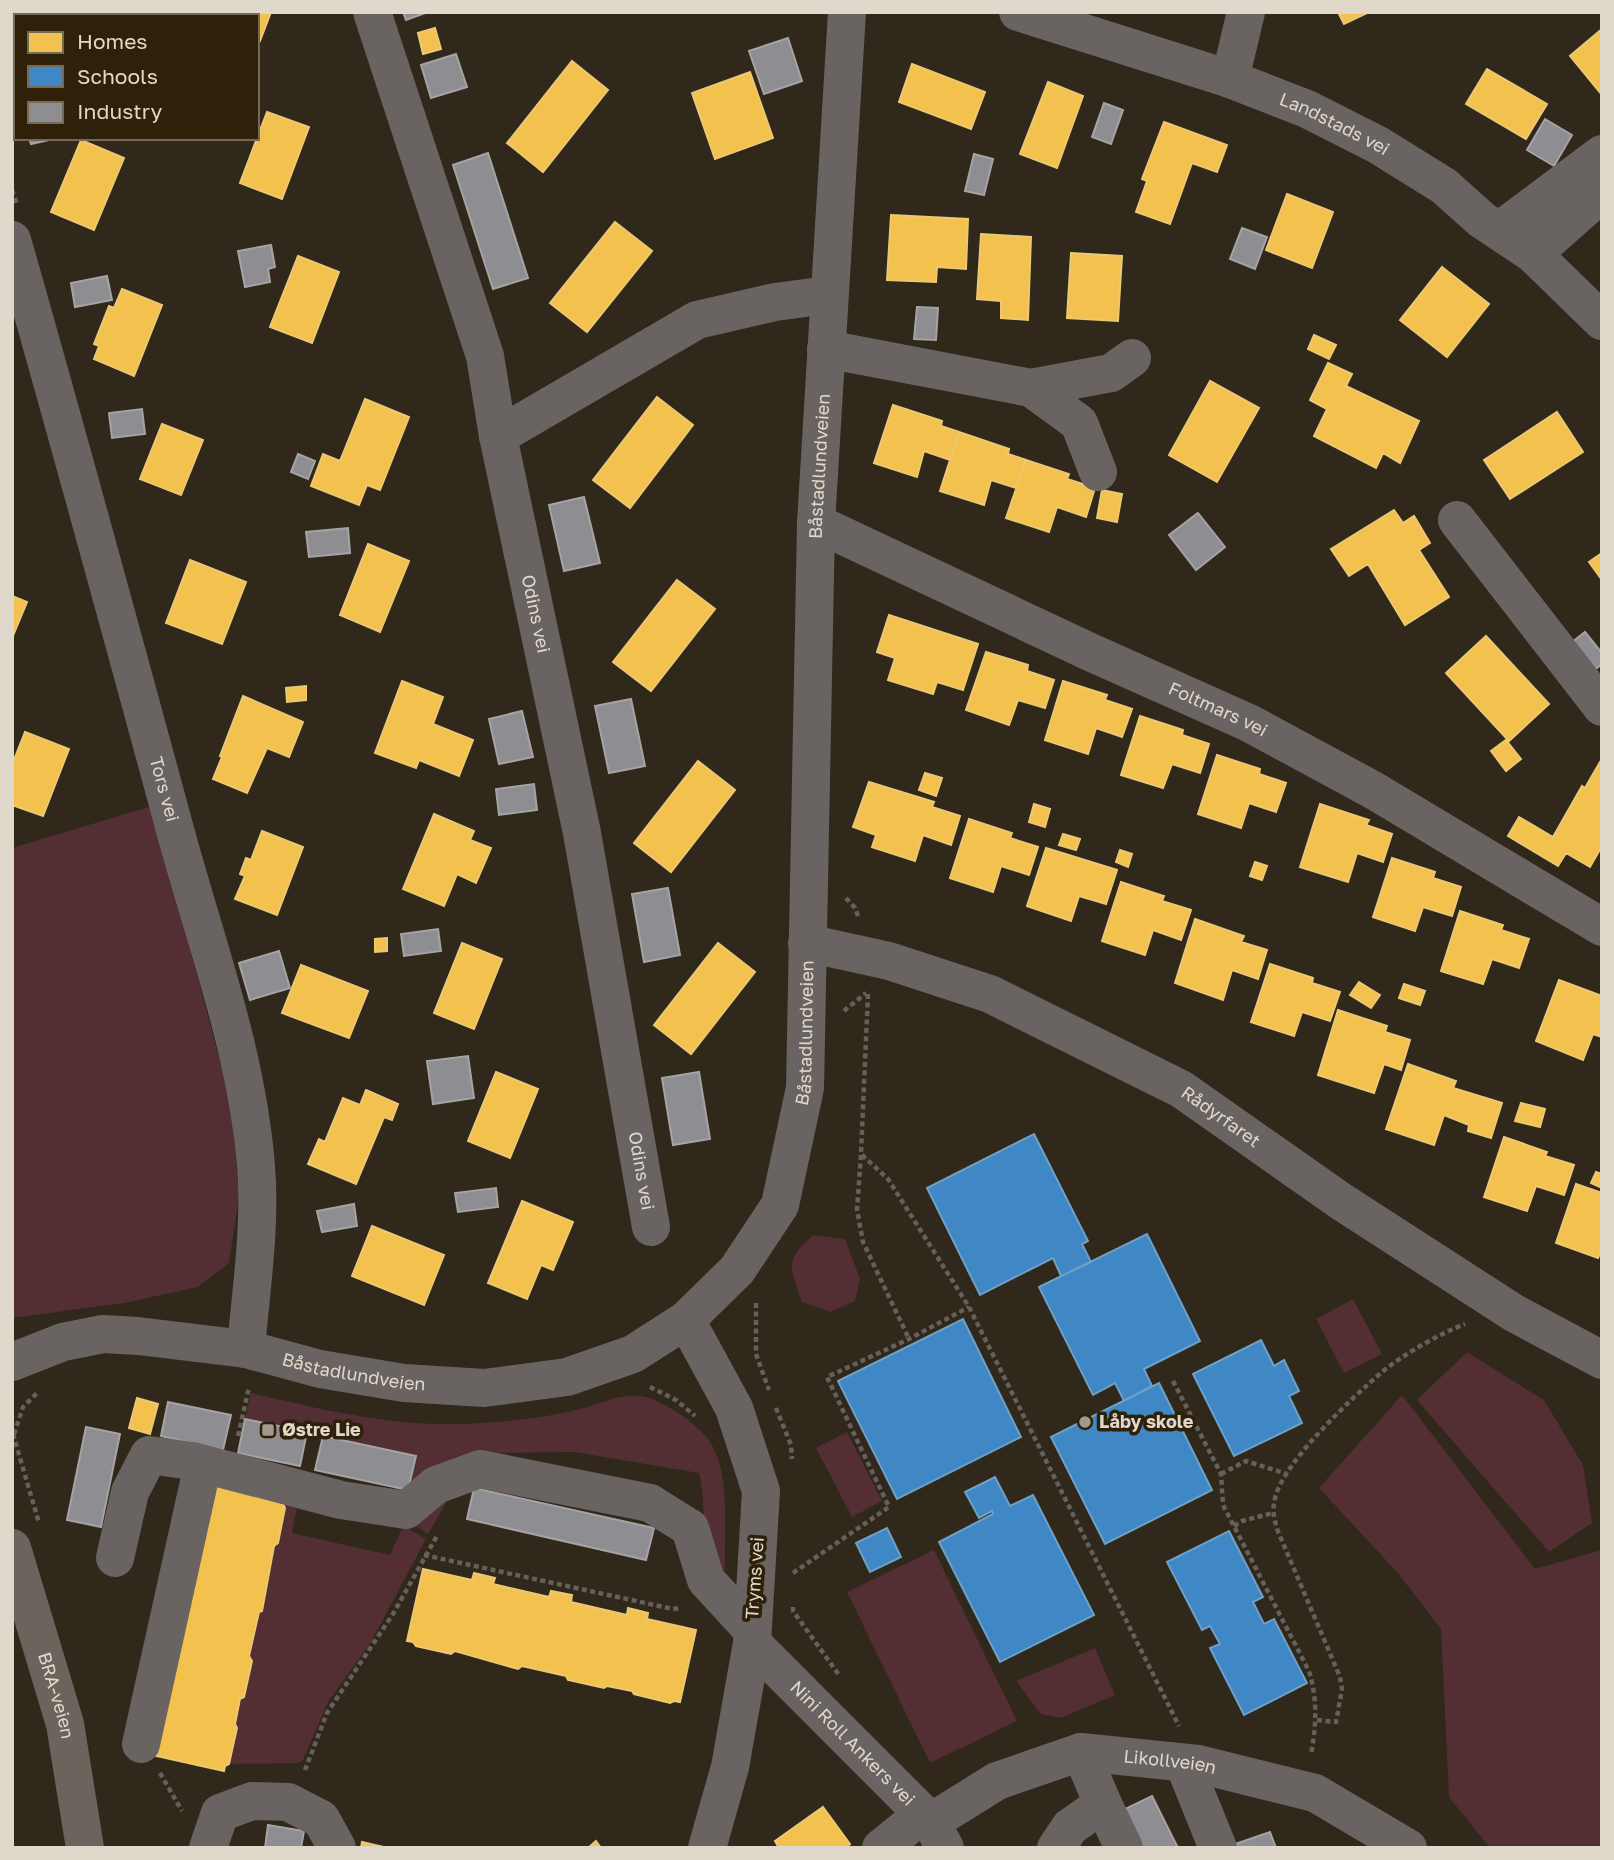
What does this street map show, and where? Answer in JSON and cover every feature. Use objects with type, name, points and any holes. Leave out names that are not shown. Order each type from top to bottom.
[{"type":"main road","name":"BRA-veien","points":[[12,1548],[65,1724],[85,1848]]},
{"type":"street","name":"Odins vei","points":[[372,12],[485,356],[498,436],[582,833],[651,1227]]},
{"type":"street","name":"Båstadlundveien","points":[[12,1362],[63,1342],[103,1334],[138,1336],[248,1367],[320,1369],[404,1383],[484,1388],[566,1377],[633,1354],[686,1320],[737,1270],[780,1205],[805,1088],[816,523],[828,295],[848,12]]},
{"type":"street","name":"Landstads vei","points":[[1018,12],[1230,79],[1307,109],[1378,145],[1444,186],[1491,226],[1533,254],[1602,321]]},
{"type":"street","points":[[1230,79],[1246,12]]},
{"type":"street","points":[[1491,226],[1602,154]]},
{"type":"street","points":[[1491,226],[1542,169]]},
{"type":"street","points":[[1533,254],[1602,193]]},
{"type":"street","name":"Tors vei","points":[[12,240],[177,839],[243,1066],[256,1168],[257,1229],[248,1367]]},
{"type":"street","points":[[498,436],[697,320],[775,302],[828,295]]},
{"type":"street","points":[[825,349],[1031,388],[1111,373],[1132,358]]},
{"type":"street","points":[[1031,388],[1079,424],[1098,472]]},
{"type":"street","points":[[1457,520],[1602,707]]},
{"type":"street","name":"Foltmars vei","points":[[816,523],[1090,652],[1250,723],[1373,790],[1602,927]]},
{"type":"street","name":"Rådyrfaret","points":[[807,943],[869,956],[990,995],[1181,1089],[1342,1202],[1514,1312],[1602,1360]]},
{"type":"street","name":"Tryms vei","points":[[686,1320],[734,1408],[761,1491],[730,1767],[707,1848]]},
{"type":"street","points":[[115,1558],[130,1492],[149,1455],[216,1467],[141,1744]]},
{"type":"street","name":"Nini Roll Ankers vei","points":[[216,1467],[341,1500],[406,1510],[436,1485],[480,1469],[650,1503],[690,1528],[706,1580],[744,1626],[933,1828]]},
{"type":"street","points":[[1081,1752],[1124,1848]]},
{"type":"street","name":"Likollveien","points":[[880,1848],[933,1828],[997,1781],[1081,1752],[1191,1764],[1315,1793],[1408,1848]]},
{"type":"street","points":[[1191,1764],[1218,1848]]},
{"type":"street","points":[[208,1848],[220,1812],[251,1801],[288,1802],[321,1819],[337,1848]]},
{"type":"street","points":[[1056,1848],[1070,1827],[1102,1804]]},
{"type":"path","points":[[839,892],[856,908],[869,956]]},
{"type":"path","points":[[840,1016],[848,1006],[868,991],[857,1210],[863,1242],[909,1339]]},
{"type":"path","points":[[861,1154],[888,1179],[969,1307],[1191,1764]]},
{"type":"path","points":[[760,1295],[755,1305],[756,1354],[791,1445],[793,1472]]},
{"type":"path","points":[[788,1565],[787,1578],[889,1507],[827,1377],[909,1339],[969,1307]]},
{"type":"path","points":[[1317,1720],[1336,1722],[1342,1689],[1340,1677],[1277,1529],[1273,1513],[1275,1497],[1287,1474],[1345,1407],[1384,1371],[1447,1331],[1476,1319]]},
{"type":"path","points":[[216,1467],[248,1367]]},
{"type":"path","points":[[1173,1381],[1221,1474],[1223,1505],[1309,1671],[1316,1692],[1317,1720],[1305,1791]]},
{"type":"path","points":[[1221,1474],[1245,1461],[1287,1474]]},
{"type":"path","points":[[1234,1526],[1242,1521],[1273,1513]]},
{"type":"path","points":[[293,1804],[327,1713],[393,1614],[440,1530]]},
{"type":"path","points":[[424,1555],[744,1626]]},
{"type":"path","points":[[791,1600],[793,1611],[840,1675]]},
{"type":"path","points":[[141,1744],[145,1758],[160,1773],[183,1813],[220,1812]]},
{"type":"shaded area","points":[[152,806],[231,1103],[239,1196],[229,1263],[198,1287],[124,1303],[12,1318],[12,848]]},
{"type":"shaded area","points":[[813,1235],[845,1239],[860,1279],[855,1301],[830,1312],[802,1302],[793,1272],[792,1265],[797,1252]]},
{"type":"shaded area","points":[[1353,1299],[1382,1354],[1344,1373],[1316,1319]]},
{"type":"shaded area","points":[[1467,1352],[1544,1400],[1583,1465],[1592,1523],[1549,1552],[1417,1400]]},
{"type":"shaded area","points":[[251,1393],[355,1415],[434,1424],[502,1422],[531,1418],[630,1396],[658,1401],[699,1429],[707,1437],[716,1454],[724,1494],[725,1571],[716,1563],[707,1541],[699,1473],[574,1452],[496,1453],[408,1490],[415,1456],[245,1419]]},
{"type":"shaded area","points":[[1402,1395],[1535,1569],[1602,1550],[1602,1848],[1490,1848],[1449,1797],[1441,1629],[1397,1572],[1319,1488]]},
{"type":"shaded area","points":[[847,1432],[882,1501],[852,1517],[816,1448]]},
{"type":"shaded area","points":[[453,1491],[428,1534],[409,1522]]},
{"type":"shaded area","points":[[283,1504],[297,1507],[292,1533],[390,1555],[402,1528],[426,1539],[371,1642],[328,1702],[303,1760],[297,1763],[229,1764],[235,1724],[252,1662],[249,1656],[259,1612],[262,1610],[274,1546],[278,1543],[285,1508]]},
{"type":"shaded area","points":[[934,1550],[1017,1721],[930,1763],[847,1592]]},
{"type":"shaded area","points":[[1095,1648],[1115,1695],[1061,1718],[1041,1714],[1016,1681]]},
{"type":"building: Homes","points":[[16,12],[104,12],[104,14],[15,14]]},
{"type":"building: Homes","points":[[187,12],[271,12],[260,41],[259,14]]},
{"type":"building: Homes","points":[[1338,12],[1369,12],[1344,24]]},
{"type":"building: Homes","points":[[435,28],[441,49],[423,54],[418,33]]},
{"type":"building: Homes","points":[[1602,29],[1602,95],[1570,56]]},
{"type":"building: Homes","points":[[572,61],[608,90],[543,172],[507,143]]},
{"type":"building: Homes","points":[[912,64],[985,92],[971,129],[899,102]]},
{"type":"building: Homes","points":[[1487,69],[1547,104],[1526,139],[1466,104]]},
{"type":"building: Homes","points":[[750,72],[773,138],[715,159],[692,93]]},
{"type":"building: Homes","points":[[1048,82],[1083,96],[1057,168],[1020,154]]},
{"type":"building: Homes","points":[[267,112],[309,127],[282,199],[240,183],[256,140],[259,140]]},
{"type":"building: Homes","points":[[1164,122],[1227,145],[1217,172],[1192,163],[1170,224],[1136,212],[1147,181],[1142,179]]},
{"type":"building: Homes","points":[[81,140],[124,158],[94,230],[51,212]]},
{"type":"building: Homes","points":[[1287,194],[1333,212],[1312,268],[1266,250]]},
{"type":"building: Homes","points":[[891,215],[968,219],[966,269],[937,267],[936,282],[887,280]]},
{"type":"building: Homes","points":[[615,222],[652,251],[587,332],[550,303]]},
{"type":"building: Homes","points":[[981,234],[1031,237],[1028,320],[1001,318],[1001,301],[977,299]]},
{"type":"building: Homes","points":[[1071,253],[1122,256],[1118,321],[1067,318]]},
{"type":"building: Homes","points":[[298,256],[339,272],[312,343],[270,327]]},
{"type":"building: Homes","points":[[1442,267],[1489,304],[1447,357],[1400,320]]},
{"type":"building: Homes","points":[[122,289],[162,305],[134,376],[94,359],[99,346],[94,344],[109,306],[114,308]]},
{"type":"building: Homes","points":[[1314,335],[1336,345],[1329,359],[1308,349]]},
{"type":"building: Homes","points":[[1328,363],[1352,374],[1346,386],[1419,421],[1400,463],[1383,453],[1376,468],[1314,436],[1327,409],[1310,400]]},
{"type":"building: Homes","points":[[1210,381],[1259,408],[1217,482],[1169,455]]},
{"type":"building: Homes","points":[[657,397],[693,425],[630,508],[593,480]]},
{"type":"building: Homes","points":[[365,399],[409,417],[380,490],[367,485],[359,505],[311,486],[323,454],[340,461]]},
{"type":"building: Homes","points":[[893,405],[942,421],[941,426],[959,432],[950,460],[924,451],[917,477],[874,463]]},
{"type":"building: Homes","points":[[1557,412],[1583,452],[1510,499],[1484,460]]},
{"type":"building: Homes","points":[[162,424],[203,440],[181,495],[140,479]]},
{"type":"building: Homes","points":[[959,432],[1009,449],[1008,454],[1026,460],[1016,488],[991,480],[984,505],[940,491]]},
{"type":"building: Homes","points":[[1026,460],[1069,474],[1067,479],[1095,488],[1086,517],[1057,507],[1049,532],[1006,518]]},
{"type":"building: Homes","points":[[1102,490],[1122,494],[1117,522],[1097,518]]},
{"type":"building: Homes","points":[[1394,510],[1403,523],[1414,516],[1430,543],[1419,550],[1449,597],[1405,625],[1368,564],[1349,576],[1331,549]]},
{"type":"building: Homes","points":[[368,544],[409,561],[380,632],[340,615]]},
{"type":"building: Homes","points":[[1602,553],[1602,580],[1589,562]]},
{"type":"building: Homes","points":[[190,560],[246,582],[222,644],[166,623]]},
{"type":"building: Homes","points":[[677,580],[715,609],[651,691],[613,662]]},
{"type":"building: Homes","points":[[12,596],[27,602],[12,638]]},
{"type":"building: Homes","points":[[889,615],[978,644],[963,690],[937,682],[933,694],[888,680],[895,658],[877,652]]},
{"type":"building: Homes","points":[[1486,636],[1549,704],[1509,741],[1446,673]]},
{"type":"building: Homes","points":[[986,652],[1028,665],[1027,671],[1054,680],[1045,708],[1018,700],[1009,725],[966,710]]},
{"type":"building: Homes","points":[[402,681],[443,697],[433,724],[473,740],[459,776],[419,760],[416,768],[375,753]]},
{"type":"building: Homes","points":[[1063,681],[1107,695],[1105,700],[1132,709],[1122,737],[1096,728],[1088,754],[1045,740]]},
{"type":"building: Homes","points":[[306,686],[306,700],[287,702],[286,688]]},
{"type":"building: Homes","points":[[243,696],[303,722],[289,757],[267,748],[247,793],[213,779]]},
{"type":"building: Homes","points":[[1140,716],[1183,730],[1182,735],[1209,744],[1200,773],[1172,764],[1163,788],[1121,775]]},
{"type":"building: Homes","points":[[25,732],[69,749],[43,816],[12,805],[12,765]]},
{"type":"building: Homes","points":[[1506,740],[1521,759],[1506,771],[1491,751]]},
{"type":"building: Homes","points":[[1217,755],[1260,769],[1259,774],[1286,783],[1276,812],[1249,803],[1241,828],[1198,814]]},
{"type":"building: Homes","points":[[698,761],[735,790],[671,872],[634,843]]},
{"type":"building: Homes","points":[[1600,762],[1602,846],[1590,867],[1566,853],[1558,866],[1508,836],[1519,817],[1553,837],[1582,786],[1585,788]]},
{"type":"building: Homes","points":[[925,773],[942,778],[936,796],[919,790]]},
{"type":"building: Homes","points":[[869,782],[934,802],[932,807],[960,816],[951,845],[923,835],[915,861],[872,847],[876,835],[853,827]]},
{"type":"building: Homes","points":[[1034,804],[1050,809],[1045,827],[1029,822]]},
{"type":"building: Homes","points":[[1320,804],[1369,820],[1366,825],[1392,834],[1383,862],[1357,853],[1348,882],[1300,867]]},
{"type":"building: Homes","points":[[434,814],[474,831],[470,840],[491,848],[476,883],[457,874],[444,906],[403,889]]},
{"type":"building: Homes","points":[[969,819],[1012,833],[1010,838],[1038,847],[1029,875],[1001,866],[993,892],[950,878]]},
{"type":"building: Homes","points":[[262,831],[303,847],[277,915],[235,899],[245,876],[240,874],[246,858],[251,860]]},
{"type":"building: Homes","points":[[1063,834],[1080,839],[1076,850],[1059,845]]},
{"type":"building: Homes","points":[[1046,848],[1117,870],[1106,904],[1079,896],[1071,921],[1027,906]]},
{"type":"building: Homes","points":[[1120,850],[1132,854],[1128,867],[1116,862]]},
{"type":"building: Homes","points":[[1392,858],[1435,872],[1433,878],[1461,887],[1452,916],[1423,907],[1415,931],[1373,917]]},
{"type":"building: Homes","points":[[1255,862],[1267,866],[1262,880],[1250,876]]},
{"type":"building: Homes","points":[[1121,882],[1164,896],[1162,901],[1191,910],[1181,940],[1153,930],[1145,955],[1102,941]]},
{"type":"building: Homes","points":[[1460,911],[1503,925],[1501,930],[1529,939],[1519,968],[1492,959],[1483,984],[1441,971]]},
{"type":"building: Homes","points":[[1195,919],[1244,936],[1241,942],[1267,950],[1258,979],[1232,970],[1223,1000],[1175,983]]},
{"type":"building: Homes","points":[[387,938],[387,951],[375,952],[375,939]]},
{"type":"building: Homes","points":[[462,943],[502,959],[474,1029],[434,1013]]},
{"type":"building: Homes","points":[[718,943],[755,972],[691,1054],[654,1025]]},
{"type":"building: Homes","points":[[1270,964],[1313,978],[1312,983],[1340,992],[1330,1021],[1302,1012],[1294,1036],[1251,1022]]},
{"type":"building: Homes","points":[[301,965],[368,991],[349,1038],[282,1013]]},
{"type":"building: Homes","points":[[1559,980],[1602,996],[1602,1037],[1593,1034],[1583,1060],[1536,1041]]},
{"type":"building: Homes","points":[[1359,982],[1380,995],[1371,1008],[1350,995]]},
{"type":"building: Homes","points":[[1404,984],[1425,991],[1420,1005],[1399,998]]},
{"type":"building: Homes","points":[[1338,1010],[1387,1026],[1385,1032],[1410,1040],[1401,1070],[1384,1064],[1374,1093],[1318,1075]]},
{"type":"building: Homes","points":[[1408,1064],[1456,1081],[1453,1088],[1502,1103],[1491,1138],[1468,1131],[1469,1125],[1444,1115],[1434,1145],[1386,1129]]},
{"type":"building: Homes","points":[[496,1072],[538,1089],[510,1158],[468,1141]]},
{"type":"building: Homes","points":[[366,1090],[398,1104],[392,1120],[384,1117],[356,1184],[308,1164],[319,1139],[325,1142],[343,1098],[360,1105]]},
{"type":"building: Homes","points":[[1521,1103],[1545,1109],[1540,1127],[1515,1121]]},
{"type":"building: Homes","points":[[1504,1137],[1547,1152],[1545,1156],[1574,1165],[1564,1195],[1536,1186],[1527,1211],[1484,1197]]},
{"type":"building: Homes","points":[[1596,1172],[1602,1174],[1602,1188],[1591,1183]]},
{"type":"building: Homes","points":[[1576,1184],[1602,1193],[1602,1249],[1598,1258],[1556,1243]]},
{"type":"building: Homes","points":[[522,1201],[573,1222],[553,1270],[541,1265],[527,1299],[488,1283]]},
{"type":"building: Homes","points":[[372,1226],[444,1255],[424,1305],[352,1276]]},
{"type":"building: Homes","points":[[137,1398],[158,1404],[150,1434],[129,1428]]},
{"type":"building: Homes","points":[[213,1483],[283,1504],[285,1508],[249,1656],[252,1661],[244,1697],[240,1699],[229,1764],[224,1771],[152,1755]]},
{"type":"building: Homes","points":[[423,1569],[472,1580],[474,1573],[495,1578],[493,1584],[549,1597],[551,1591],[572,1595],[571,1602],[627,1615],[628,1608],[648,1613],[647,1619],[696,1630],[680,1702],[670,1703],[634,1694],[632,1691],[568,1680],[566,1676],[522,1666],[518,1669],[455,1651],[451,1654],[416,1646],[407,1641]]},
{"type":"building: Homes","points":[[823,1807],[850,1844],[845,1848],[779,1848],[775,1841]]},
{"type":"building: Homes","points":[[596,1841],[601,1848],[588,1848]]},
{"type":"building: Homes","points":[[362,1842],[388,1848],[361,1848]]},
{"type":"building: Schools","points":[[1034,1134],[1088,1241],[1082,1244],[1091,1262],[1061,1276],[1053,1258],[980,1295],[927,1188]]},
{"type":"building: Schools","points":[[1147,1234],[1200,1341],[1144,1369],[1152,1386],[1124,1401],[1115,1383],[1093,1395],[1039,1287]]},
{"type":"building: Schools","points":[[963,1319],[1021,1437],[897,1499],[838,1381]]},
{"type":"building: Schools","points":[[1261,1340],[1274,1366],[1284,1360],[1299,1391],[1289,1396],[1302,1423],[1234,1456],[1193,1374]]},
{"type":"building: Schools","points":[[1159,1383],[1212,1490],[1105,1544],[1051,1437]]},
{"type":"building: Schools","points":[[995,1477],[1010,1506],[1033,1495],[1094,1615],[1000,1662],[939,1542],[993,1514],[992,1511],[979,1518],[965,1492]]},
{"type":"building: Schools","points":[[887,1528],[901,1557],[870,1572],[856,1543]]},
{"type":"building: Schools","points":[[1229,1531],[1263,1597],[1253,1602],[1264,1624],[1274,1619],[1307,1683],[1244,1715],[1210,1648],[1220,1644],[1210,1626],[1202,1630],[1167,1562]]},
{"type":"building: Industry","points":[[403,12],[428,12],[406,20]]},
{"type":"building: Industry","points":[[788,38],[802,81],[764,94],[749,51]]},
{"type":"building: Industry","points":[[456,54],[467,87],[431,98],[421,65]]},
{"type":"building: Industry","points":[[1104,103],[1123,110],[1111,144],[1092,137]]},
{"type":"building: Industry","points":[[1545,119],[1572,135],[1554,166],[1527,150]]},
{"type":"building: Industry","points":[[30,140],[49,140],[31,144]]},
{"type":"building: Industry","points":[[488,153],[528,278],[493,289],[453,165]]},
{"type":"building: Industry","points":[[974,154],[993,159],[984,195],[965,191]]},
{"type":"building: Industry","points":[[1242,228],[1267,237],[1255,269],[1230,259]]},
{"type":"building: Industry","points":[[271,245],[275,267],[268,269],[270,282],[245,287],[238,251]]},
{"type":"building: Industry","points":[[107,276],[112,300],[75,307],[71,283]]},
{"type":"building: Industry","points":[[917,307],[938,308],[936,340],[914,339]]},
{"type":"building: Industry","points":[[142,409],[145,434],[112,438],[109,413]]},
{"type":"building: Industry","points":[[298,454],[315,461],[308,479],[291,472]]},
{"type":"building: Industry","points":[[584,497],[600,563],[564,571],[549,505]]},
{"type":"building: Industry","points":[[1198,513],[1225,547],[1196,570],[1169,535]]},
{"type":"building: Industry","points":[[348,528],[350,553],[309,557],[306,532]]},
{"type":"building: Industry","points":[[1585,632],[1602,653],[1602,664],[1588,675],[1566,647]]},
{"type":"building: Industry","points":[[631,699],[645,766],[609,773],[595,706]]},
{"type":"building: Industry","points":[[522,711],[533,757],[499,764],[489,719]]},
{"type":"building: Industry","points":[[534,784],[537,810],[499,815],[496,789]]},
{"type":"building: Industry","points":[[668,888],[680,955],[644,962],[632,894]]},
{"type":"building: Industry","points":[[438,929],[441,951],[404,956],[401,934]]},
{"type":"building: Industry","points":[[279,951],[290,988],[250,1000],[239,963]]},
{"type":"building: Industry","points":[[468,1056],[474,1098],[433,1104],[427,1061]]},
{"type":"building: Industry","points":[[699,1072],[710,1139],[673,1145],[662,1078]]},
{"type":"building: Industry","points":[[496,1188],[498,1207],[458,1212],[455,1193]]},
{"type":"building: Industry","points":[[354,1204],[357,1226],[322,1232],[317,1211]]},
{"type":"building: Industry","points":[[168,1402],[231,1415],[223,1450],[161,1436]]},
{"type":"building: Industry","points":[[245,1419],[307,1432],[300,1466],[238,1453]]},
{"type":"building: Industry","points":[[86,1427],[120,1434],[101,1527],[67,1520]]},
{"type":"building: Industry","points":[[323,1436],[416,1456],[408,1490],[315,1470]]},
{"type":"building: Industry","points":[[474,1488],[654,1528],[646,1560],[467,1519]]},
{"type":"building: Industry","points":[[1152,1796],[1178,1848],[1137,1848],[1119,1812]]},
{"type":"building: Industry","points":[[268,1825],[304,1831],[301,1848],[265,1848]]},
{"type":"building: Industry","points":[[1270,1832],[1276,1848],[1237,1848],[1235,1844]]},
{"type":"place","name":"Låby skole","points":[[1085,1422]]},
{"type":"place","name":"Østre Lie","points":[[268,1430]]}]
